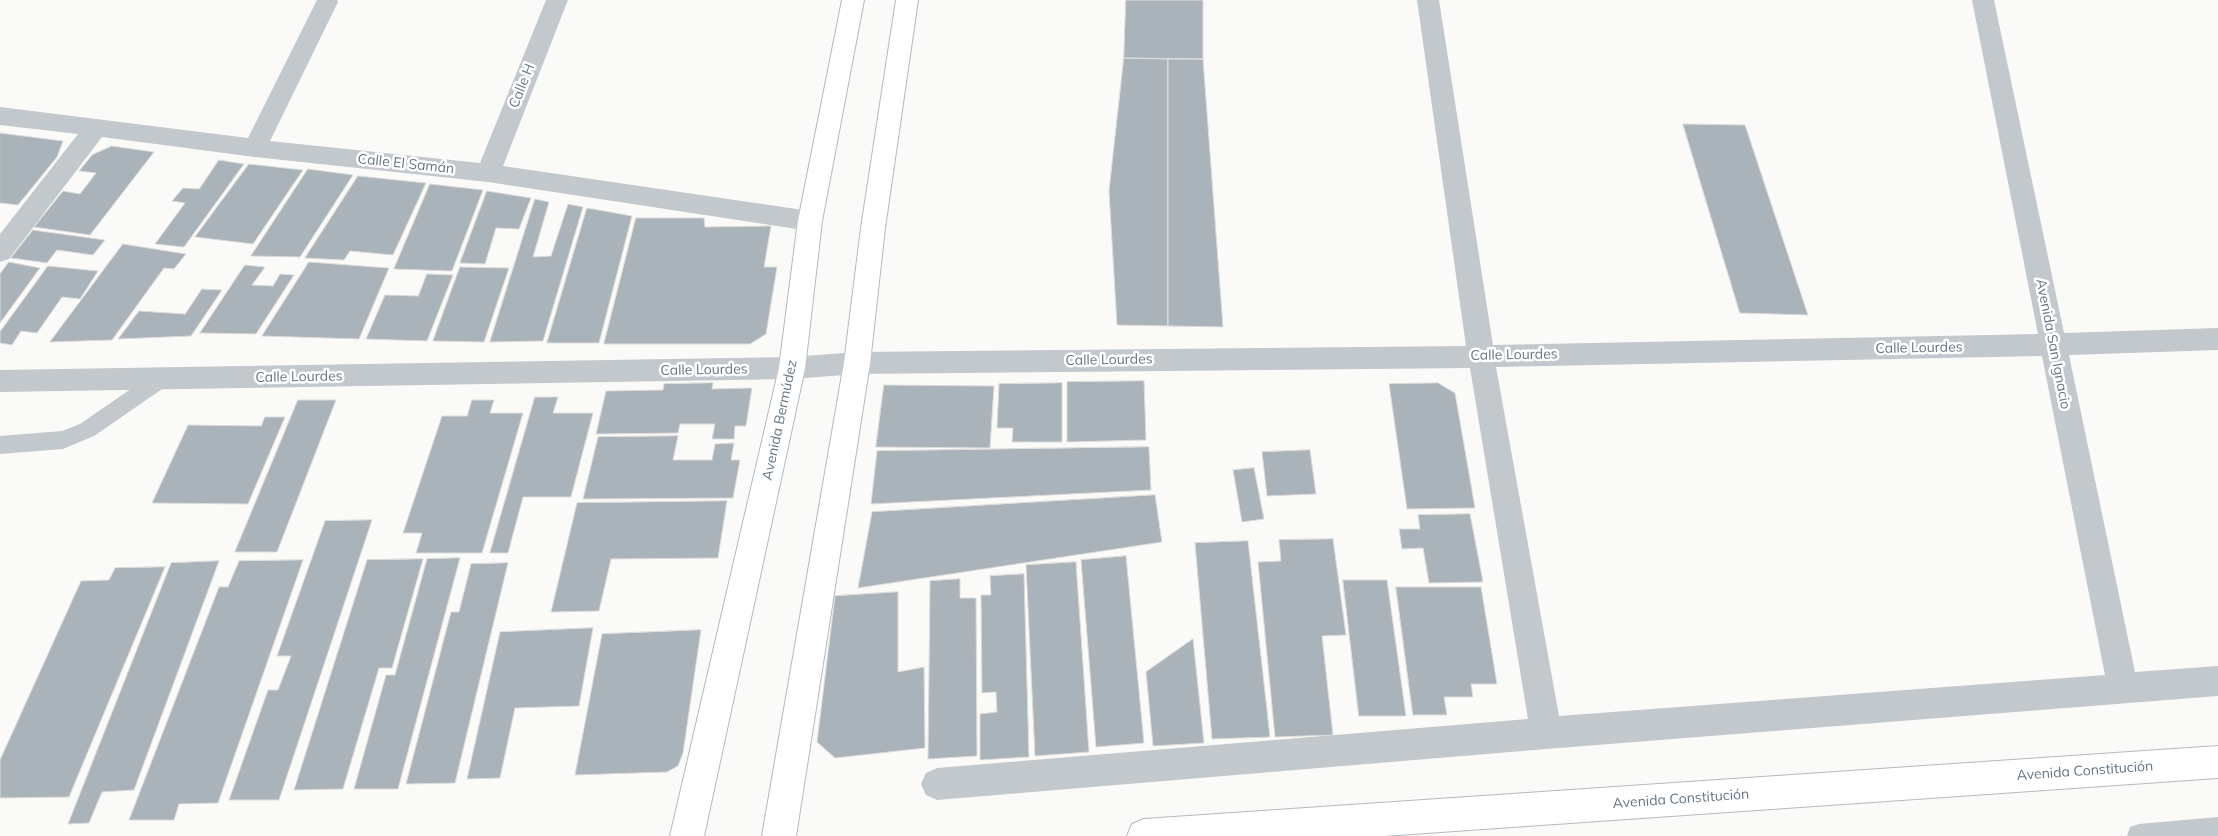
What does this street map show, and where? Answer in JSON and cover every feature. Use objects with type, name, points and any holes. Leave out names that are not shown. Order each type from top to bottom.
[{"type":"street","name":"Calle H","points":[[488,173],[557,0]]},
{"type":"street","name":"Avenida Bermúdez","points":[[686,836],[792,368],[810,221],[853,0]]},
{"type":"street","points":[[779,836],[857,364],[873,228],[907,0]]},
{"type":"street","points":[[1428,0],[1481,356],[1546,733]]},
{"type":"street","name":"Avenida San Ignacio","points":[[1983,0],[2123,689]]},
{"type":"street","points":[[255,148],[327,2]]},
{"type":"street","name":"Calle El Samán","points":[[0,116],[255,148],[488,173],[810,221]]},
{"type":"street","points":[[0,252],[94,129]]},
{"type":"street","name":"Calle Lourdes","points":[[0,382],[792,368],[857,364],[2054,346],[2218,339]]},
{"type":"street","points":[[938,784],[1546,733],[2218,681]]},
{"type":"street","name":"Avenida Constitución","points":[[1144,836],[2218,762]]},
{"type":"lane","points":[[0,445],[63,440],[71,437],[87,430],[161,379]]},
{"type":"lane","points":[[2139,836],[2218,829]]},
{"type":"building","points":[[1126,0],[1203,0],[1203,59],[1124,58]]},
{"type":"building","points":[[1124,58],[1168,59],[1168,326],[1117,325],[1109,191]]},
{"type":"building","points":[[1168,59],[1203,59],[1223,327],[1168,326]]},
{"type":"building","points":[[1683,124],[1745,125],[1808,315],[1740,313]]},
{"type":"building","points":[[0,133],[63,141],[57,157],[18,205],[0,203]]},
{"type":"building","points":[[112,146],[154,152],[90,235],[34,227],[63,191],[80,194],[96,173],[79,171],[92,155]]},
{"type":"building","points":[[219,160],[244,164],[184,247],[155,244],[185,203],[172,201],[183,188],[199,189]]},
{"type":"building","points":[[249,164],[303,170],[253,244],[195,237]]},
{"type":"building","points":[[308,169],[353,175],[300,257],[251,256]]},
{"type":"building","points":[[358,176],[426,183],[393,255],[350,251],[344,260],[305,258]]},
{"type":"building","points":[[430,184],[483,190],[452,271],[394,269]]},
{"type":"building","points":[[487,191],[531,198],[519,229],[496,228],[485,264],[460,263]]},
{"type":"building","points":[[535,199],[549,202],[533,257],[551,256],[568,204],[583,207],[543,341],[490,342]]},
{"type":"building","points":[[587,208],[632,216],[599,343],[547,343]]},
{"type":"building","points":[[636,218],[704,218],[705,227],[771,226],[764,267],[777,267],[766,334],[750,344],[604,344]]},
{"type":"building","points":[[33,230],[105,240],[93,255],[57,250],[47,263],[11,258]]},
{"type":"building","points":[[123,244],[186,254],[174,269],[164,268],[112,340],[50,342]]},
{"type":"building","points":[[9,262],[40,268],[0,323],[0,274]]},
{"type":"building","points":[[309,262],[389,268],[359,339],[262,336]]},
{"type":"building","points":[[245,265],[265,267],[252,285],[273,286],[280,274],[294,275],[256,334],[200,333]]},
{"type":"building","points":[[48,266],[98,271],[80,299],[62,297],[37,333],[21,331],[12,345],[0,343],[0,332]]},
{"type":"building","points":[[460,267],[509,268],[484,342],[433,341]]},
{"type":"building","points":[[427,274],[453,275],[427,341],[366,339],[385,295],[418,296]]},
{"type":"building","points":[[202,289],[222,290],[191,336],[118,339],[139,311],[185,314]]},
{"type":"building","points":[[1144,381],[1146,440],[1067,442],[1067,382]]},
{"type":"building","points":[[713,383],[712,389],[752,388],[746,426],[735,426],[734,439],[712,439],[715,424],[680,424],[678,433],[596,434],[606,391],[663,390],[664,384]]},
{"type":"building","points":[[1062,383],[1062,442],[1012,442],[1013,428],[997,428],[999,384]]},
{"type":"building","points":[[1438,383],[1455,393],[1475,508],[1407,509],[1389,384]]},
{"type":"building","points":[[884,385],[994,386],[990,448],[876,447]]},
{"type":"building","points":[[535,397],[558,397],[553,413],[593,413],[571,497],[523,497],[508,553],[490,553]]},
{"type":"building","points":[[298,400],[336,400],[277,552],[235,552]]},
{"type":"building","points":[[472,400],[494,400],[490,413],[523,413],[482,553],[416,553],[422,533],[403,533],[442,416],[467,416]]},
{"type":"building","points":[[265,417],[285,417],[248,504],[152,503],[188,425],[261,426]]},
{"type":"building","points":[[678,436],[673,460],[712,460],[715,444],[734,443],[731,460],[740,460],[733,498],[583,499],[598,437]]},
{"type":"building","points":[[1149,447],[1151,490],[871,504],[877,451]]},
{"type":"building","points":[[1310,450],[1316,494],[1267,496],[1262,452]]},
{"type":"building","points":[[1254,468],[1264,519],[1242,522],[1233,470]]},
{"type":"building","points":[[1155,495],[1162,542],[858,588],[872,512]]},
{"type":"building","points":[[727,501],[718,558],[611,559],[599,611],[551,612],[577,503]]},
{"type":"building","points":[[1470,514],[1483,582],[1429,583],[1423,548],[1402,549],[1399,529],[1420,529],[1418,515]]},
{"type":"building","points":[[372,520],[279,800],[229,800],[268,690],[278,690],[291,656],[277,656],[325,521]]},
{"type":"building","points":[[1333,539],[1346,635],[1322,636],[1333,735],[1275,737],[1258,562],[1281,561],[1279,540]]},
{"type":"building","points":[[1248,541],[1270,737],[1212,739],[1195,543]]},
{"type":"building","points":[[1126,556],[1144,743],[1096,747],[1081,560]]},
{"type":"building","points":[[460,558],[398,789],[354,789],[386,675],[395,675],[427,559]]},
{"type":"building","points":[[423,559],[392,668],[379,668],[343,789],[294,790],[367,560]]},
{"type":"building","points":[[303,560],[218,803],[179,804],[174,820],[129,820],[219,587],[228,587],[239,561]]},
{"type":"building","points":[[219,561],[134,790],[102,792],[89,823],[68,824],[171,563]]},
{"type":"building","points":[[1076,562],[1089,752],[1035,756],[1026,565]]},
{"type":"building","points":[[508,563],[455,783],[406,784],[451,612],[459,612],[471,564]]},
{"type":"building","points":[[165,567],[69,797],[0,798],[0,760],[81,581],[109,580],[115,568]]},
{"type":"building","points":[[1024,574],[1029,757],[980,760],[980,714],[997,712],[996,692],[982,693],[981,595],[991,595],[990,576]]},
{"type":"building","points":[[960,579],[960,598],[976,598],[977,756],[928,759],[930,581]]},
{"type":"building","points":[[1343,580],[1387,580],[1406,716],[1359,716]]},
{"type":"building","points":[[1396,587],[1481,587],[1497,684],[1471,684],[1473,697],[1444,697],[1447,715],[1413,715]]},
{"type":"building","points":[[898,592],[898,672],[924,667],[925,748],[835,758],[817,742],[835,596]]},
{"type":"building","points":[[593,628],[579,706],[515,708],[500,778],[467,779],[500,632]]},
{"type":"building","points":[[701,630],[683,753],[678,766],[667,772],[575,775],[602,634]]},
{"type":"building","points":[[1193,639],[1204,743],[1153,746],[1146,672]]}]
